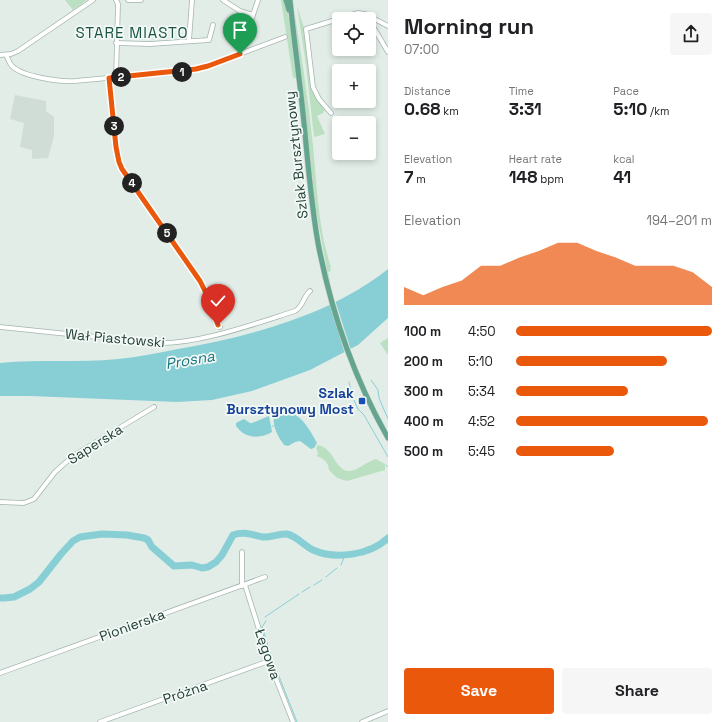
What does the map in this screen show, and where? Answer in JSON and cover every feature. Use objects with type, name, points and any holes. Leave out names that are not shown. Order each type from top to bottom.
[{"type":"main road","name":"Szlak Bursztynowy","points":[[286,0],[292,24]]},
{"type":"main road","name":"Szlak Bursztynowy","points":[[290,0],[315,219],[330,297],[354,368],[388,438]]},
{"type":"street","points":[[0,56],[18,51],[93,0]]},
{"type":"street","points":[[116,0],[118,4],[116,78]]},
{"type":"street","points":[[128,0],[141,0]]},
{"type":"street","points":[[189,41],[192,0]]},
{"type":"street","points":[[223,0],[240,11],[253,15]]},
{"type":"street","points":[[240,54],[258,0]]},
{"type":"street","points":[[331,113],[319,98],[314,87],[306,29],[332,20]]},
{"type":"street","points":[[376,20],[388,26]]},
{"type":"street","points":[[116,43],[150,44],[209,40],[214,25]]},
{"type":"street","points":[[376,32],[388,52]]},
{"type":"street","points":[[6,55],[12,66],[20,71],[49,80],[63,82],[190,70],[208,66],[285,37]]},
{"type":"street","points":[[109,78],[116,147],[122,169],[200,281],[220,327]]},
{"type":"street","name":"Wał Piastowski","points":[[0,327],[155,343],[174,343],[212,336],[295,311],[300,308],[310,291]]},
{"type":"street","name":"Saperska","points":[[0,502],[24,503],[34,499],[68,460],[154,407]]},
{"type":"street","name":"Łęgowa","points":[[242,552],[243,585],[269,661],[293,722]]},
{"type":"street","name":"Pionierska","points":[[0,673],[265,577]]},
{"type":"street","name":"Próżna","points":[[100,722],[269,661]]},
{"type":"street","points":[[362,722],[388,711]]},
{"type":"shaded area","points":[[15,95],[46,101],[46,111],[54,117],[54,136],[48,158],[32,159],[32,150],[20,147],[24,123],[10,119]]},
{"type":"green space","points":[[65,0],[87,0],[73,10]]},
{"type":"green space","points":[[281,0],[285,0],[291,30],[297,78],[293,78]]},
{"type":"green space","points":[[293,4],[309,110],[323,238],[331,267],[331,271],[328,272],[330,281],[329,281],[316,211]]},
{"type":"green space","points":[[297,6],[304,28],[309,54],[311,83],[325,110],[317,116],[325,134],[314,137],[306,65]]},
{"type":"green space","points":[[388,338],[388,355],[380,343]]},
{"type":"green space","points":[[318,445],[328,450],[337,464],[344,470],[349,471],[359,468],[376,459],[385,464],[385,470],[347,481],[337,478],[329,470],[325,461],[317,456],[318,453],[316,448]]},
{"type":"water","name":"Prosna","points":[[388,269],[388,318],[358,345],[310,370],[252,391],[212,400],[177,402],[0,396],[0,363],[118,359],[233,338],[288,322],[315,312],[340,300]]},
{"type":"water","points":[[284,412],[295,415],[304,422],[317,443],[314,448],[311,449],[300,441],[288,446],[284,445],[276,431],[274,415]]},
{"type":"water","points":[[269,416],[272,432],[263,436],[258,437],[248,435],[236,426],[236,423],[244,419],[252,423]]},
{"type":"pier","points":[[335,300],[351,350],[345,354],[329,302]]},
{"type":"waterway","points":[[371,380],[378,390],[379,398],[388,419]]},
{"type":"waterway","points":[[349,382],[353,398],[358,409],[364,415],[388,457]]},
{"type":"waterway","points":[[0,598],[14,597],[30,589],[39,582],[73,541],[80,537],[102,534],[127,535],[144,538],[148,540],[152,547],[174,566],[192,565],[202,568],[208,567],[216,562],[222,555],[233,535],[241,533],[263,537],[287,534],[291,535],[313,550],[332,555],[362,552],[381,544],[388,538]]},
{"type":"waterway","points":[[341,565],[345,555]]},
{"type":"waterway","points":[[326,577],[337,568]]},
{"type":"waterway","points":[[314,585],[322,580]]},
{"type":"waterway","points":[[302,592],[310,587]]},
{"type":"waterway","points":[[265,617],[299,594]]},
{"type":"waterway","points":[[266,621],[262,627],[273,661],[297,722]]},
{"type":"place","name":"Szlak Bursztynowy Most","points":[[362,401]]},
{"type":"district","name":"STARE MIASTO","points":[[132,33]]},
{"type":"route","points":[[218,325],[214,311],[200,281],[122,169],[116,147],[109,78],[196,69],[240,54]]}]
